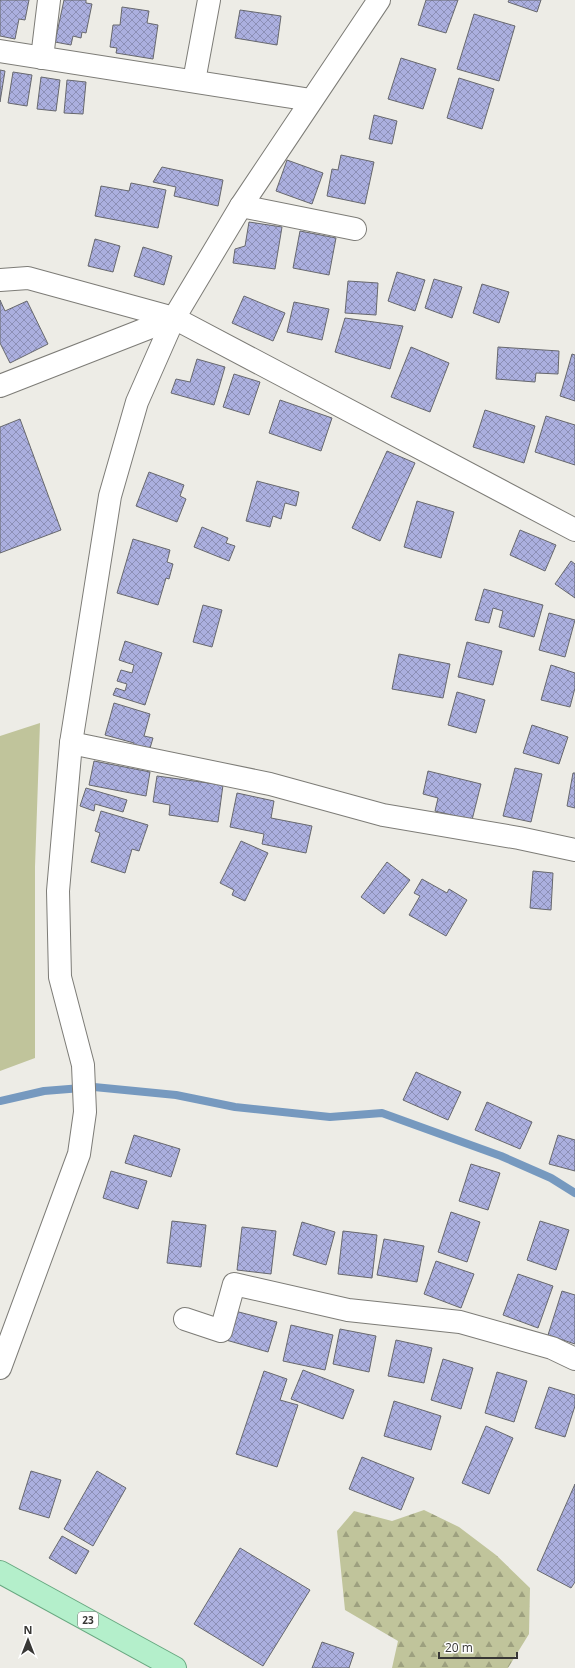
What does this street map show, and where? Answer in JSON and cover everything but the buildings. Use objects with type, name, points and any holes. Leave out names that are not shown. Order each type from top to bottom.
[{"type":"main road","name":"23","points":[[0,1572],[175,1668]]},
{"type":"street","points":[[42,58],[49,0]]},
{"type":"street","points":[[194,81],[209,0]]},
{"type":"street","points":[[0,1368],[79,1154],[85,1112],[83,1065],[60,977],[58,891],[71,744],[110,496],[137,402],[174,318],[241,206],[379,0]]},
{"type":"street","points":[[0,51],[311,100]]},
{"type":"street","points":[[241,206],[355,229]]},
{"type":"street","points":[[0,280],[28,278],[174,318],[575,530]]},
{"type":"street","points":[[0,386],[174,318]]},
{"type":"street","points":[[71,744],[270,784],[383,814],[575,850]]},
{"type":"street","points":[[185,1319],[222,1332],[234,1284],[348,1310],[460,1322],[552,1348],[575,1359]]},
{"type":"green space","points":[[40,723],[35,867],[35,1058],[0,1071],[0,736]]},
{"type":"green space","points":[[424,1510],[459,1527],[496,1555],[530,1588],[529,1634],[508,1668],[392,1668],[398,1641],[345,1610],[337,1531],[354,1511],[392,1521]]},
{"type":"waterway","points":[[0,1101],[44,1091],[94,1087],[176,1095],[235,1107],[330,1117],[382,1113],[501,1156],[551,1178],[575,1193]]}]
